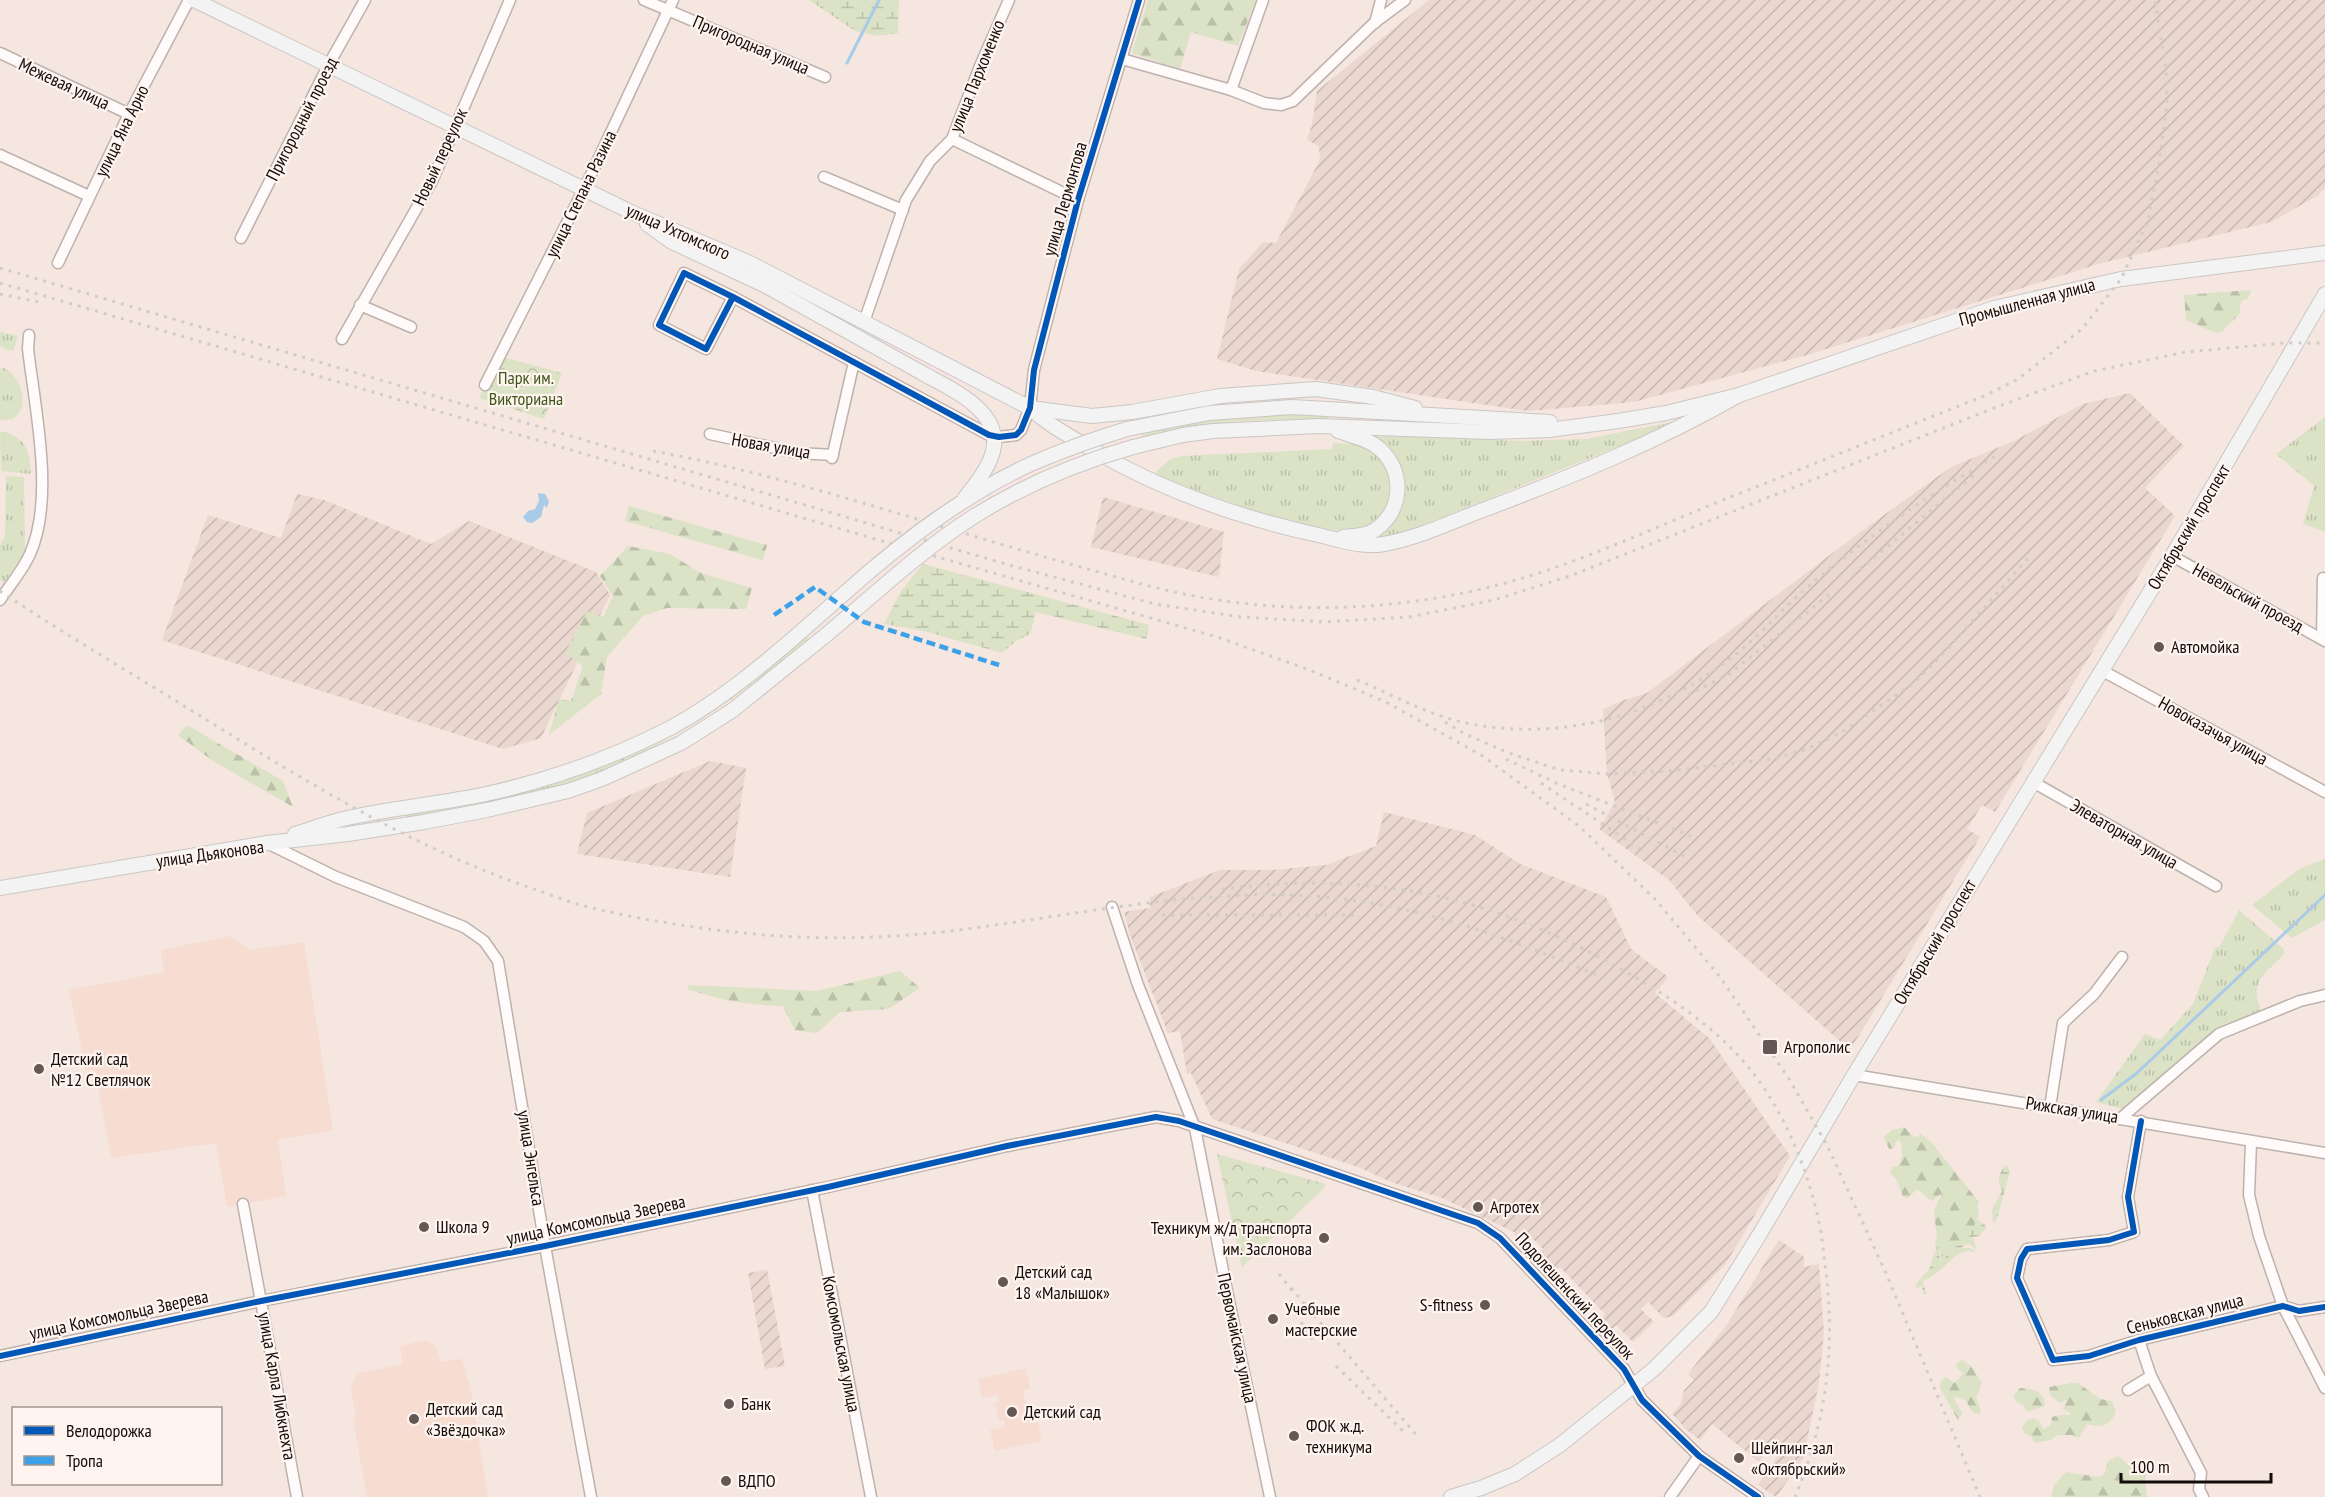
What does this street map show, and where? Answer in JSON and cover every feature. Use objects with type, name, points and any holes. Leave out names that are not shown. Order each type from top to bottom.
[{"type":"main road","name":"улица Ухтомского","points":[[194,0],[631,212],[750,263],[1030,408],[1046,423],[1119,466],[1153,482],[1240,514],[1325,537],[1363,545],[1384,544],[1414,535],[1600,465],[1705,415],[1739,395]]},
{"type":"main road","points":[[631,212],[672,242],[766,286],[968,399],[980,409],[991,425],[994,446],[991,459],[962,503]]},
{"type":"main road","name":"Промышленная улица","points":[[1739,395],[1994,308],[2121,279],[2325,253]]},
{"type":"main road","name":"Октябрьский проспект","points":[[1451,1497],[1515,1474],[1560,1445],[1634,1386],[1680,1345],[1711,1312],[2172,556],[2325,294]]},
{"type":"main road","points":[[1030,408],[1092,416],[1132,412],[1220,396],[1316,389],[1373,397],[1443,415]]},
{"type":"main road","points":[[267,843],[348,834],[545,798],[602,779],[681,743],[733,710],[908,565],[973,517],[1041,481],[1085,462],[1132,447],[1183,435],[1213,431],[1318,426],[1492,432],[1549,430],[1666,413],[1739,395]]},
{"type":"main road","points":[[267,843],[341,819],[486,794],[553,776],[604,759],[670,728],[722,694],[813,621],[891,552],[962,503],[1029,465],[1075,446],[1127,429],[1209,412],[1292,407],[1580,425]]},
{"type":"main road","points":[[1318,426],[1363,439],[1379,448],[1391,463],[1397,476],[1398,490],[1391,512],[1374,530],[1361,535],[1325,537]]},
{"type":"main road","name":"улица Дьяконова","points":[[0,888],[267,843]]},
{"type":"street","name":"улица Яна Арно","points":[[58,263],[129,114],[189,0]]},
{"type":"street","name":"Пригородный проезд","points":[[241,238],[329,64],[365,0]]},
{"type":"street","name":"Новый переулок","points":[[342,339],[432,181],[510,0]]},
{"type":"street","name":"Пригородная улица","points":[[644,0],[671,5],[825,77]]},
{"type":"street","name":"улица Пархоменко","points":[[864,322],[906,200],[930,161],[952,139],[1009,0]]},
{"type":"street","name":"улица Лермонтова","points":[[1030,408],[1034,370],[1078,200],[1139,0]]},
{"type":"street","points":[[1231,90],[1263,0]]},
{"type":"street","points":[[1374,23],[1381,0]]},
{"type":"street","points":[[1122,59],[1231,90],[1264,103],[1281,105],[1293,101],[1374,23],[1405,0]]},
{"type":"street","name":"улица Степана Разина","points":[[485,385],[584,189],[671,5]]},
{"type":"street","name":"Межевая улица","points":[[0,53],[129,114]]},
{"type":"street","points":[[952,139],[1078,200]]},
{"type":"street","points":[[0,155],[89,196]]},
{"type":"street","points":[[824,177],[903,210]]},
{"type":"street","points":[[733,297],[706,350],[659,325],[684,273],[733,297],[989,435],[999,437],[1016,435],[1021,430],[1030,408]]},
{"type":"street","points":[[360,305],[411,327]]},
{"type":"street","points":[[0,600],[30,554],[39,522],[42,483],[28,349],[29,335]]},
{"type":"street","name":"Новая улица","points":[[710,434],[798,453],[832,457],[854,362]]},
{"type":"street","name":"Невельский проезд","points":[[2172,556],[2324,640]]},
{"type":"street","points":[[2323,578],[2324,640]]},
{"type":"street","name":"Новоказачья улица","points":[[2102,670],[2325,792]]},
{"type":"street","name":"Элеваторная улица","points":[[2033,782],[2216,886]]},
{"type":"street","name":"улица Дьяконова","points":[[267,843],[336,877],[464,927],[484,941],[498,961]]},
{"type":"street","name":"Первомайская улица","points":[[1112,908],[1138,985],[1195,1128],[1270,1497]]},
{"type":"street","points":[[2050,1107],[2063,1023],[2094,994],[2122,957]]},
{"type":"street","name":"улица Энгельса","points":[[498,961],[545,1246],[591,1497]]},
{"type":"street","points":[[2121,1118],[2219,1034],[2300,1001],[2325,995]]},
{"type":"street","name":"Рижская улица","points":[[1854,1075],[2325,1153]]},
{"type":"street","name":"улица Комсомольца Зверева","points":[[0,1356],[261,1301],[545,1246],[813,1190],[1008,1146],[1156,1117],[1179,1121],[1195,1128]]},
{"type":"street","name":"Сеньковская улица","points":[[2141,1121],[2127,1197],[2134,1232],[2109,1240],[2027,1249],[2021,1259],[2018,1278],[2053,1360],[2089,1356],[2139,1340],[2283,1306],[2299,1311],[2325,1307]]},
{"type":"street","name":"Подолешенский переулок","points":[[1195,1128],[1478,1223],[1500,1238],[1547,1285],[1624,1369],[1642,1400],[1699,1456],[1758,1497]]},
{"type":"street","points":[[2251,1142],[2249,1195],[2259,1236],[2283,1306],[2325,1388]]},
{"type":"street","name":"Комсомольская улица","points":[[813,1190],[872,1497]]},
{"type":"street","name":"улица Карла Либкнехта","points":[[243,1203],[297,1497]]},
{"type":"street","points":[[2139,1340],[2151,1376],[2200,1473],[2199,1489],[2203,1497]]},
{"type":"street","points":[[2128,1390],[2151,1376]]},
{"type":"street","points":[[1670,1497],[1699,1456]]},
{"type":"shaded area","points":[[1429,0],[2325,0],[2325,188],[2319,195],[2271,222],[2102,263],[1807,355],[1634,402],[1528,411],[1256,371],[1217,359],[1239,269],[1263,242],[1276,243],[1320,160],[1319,147],[1307,139],[1312,125],[1317,91]]},
{"type":"shaded area","points":[[2130,393],[2184,446],[2145,488],[2175,516],[1995,812],[1982,805],[1967,829],[1980,837],[1850,1050],[1697,915],[1669,880],[1599,829],[1615,802],[1607,774],[1603,709],[1647,693],[1863,530],[1951,467],[2014,441],[2083,404]]},
{"type":"shaded area","points":[[297,494],[324,500],[431,544],[469,521],[596,572],[610,595],[541,738],[503,749],[162,640],[208,515],[281,538]]},
{"type":"shaded area","points":[[1103,497],[1224,532],[1219,577],[1091,547]]},
{"type":"shaded area","points":[[710,761],[746,768],[730,877],[577,854],[587,813]]},
{"type":"shaded area","points":[[1384,812],[1475,835],[1520,864],[1606,897],[1631,949],[1668,977],[1655,993],[1710,1039],[1790,1156],[1725,1265],[1673,1316],[1664,1318],[1648,1302],[1641,1309],[1654,1322],[1633,1342],[1616,1325],[1610,1331],[1600,1320],[1605,1314],[1560,1267],[1552,1273],[1536,1256],[1543,1249],[1525,1231],[1526,1237],[1516,1240],[1514,1232],[1442,1198],[1391,1182],[1358,1167],[1212,1119],[1191,1073],[1187,1074],[1180,1031],[1168,1033],[1130,935],[1124,912],[1150,908],[1150,897],[1220,870],[1272,870],[1326,865],[1376,846]]},
{"type":"shaded area","points":[[230,936],[250,950],[304,942],[333,1130],[278,1140],[286,1196],[227,1207],[216,1143],[111,1158],[95,1070],[86,1070],[69,990],[164,972],[161,950]]},
{"type":"shaded area","points":[[1779,1240],[1804,1257],[1804,1267],[1819,1264],[1824,1333],[1819,1383],[1803,1459],[1776,1497],[1758,1485],[1779,1454],[1770,1447],[1759,1462],[1712,1424],[1700,1440],[1672,1414],[1681,1404],[1684,1390],[1694,1380],[1688,1374],[1726,1326]]},
{"type":"shaded area","points":[[767,1270],[785,1366],[765,1369],[748,1273]]},
{"type":"shaded area","name":"Детский сад «Звёздочка»","points":[[427,1341],[436,1347],[440,1362],[462,1359],[470,1386],[488,1497],[367,1497],[353,1418],[356,1417],[351,1388],[357,1374],[403,1364],[400,1347]]},
{"type":"shaded area","name":"Детский сад","points":[[1026,1368],[1030,1388],[1023,1390],[1030,1423],[1038,1422],[1042,1441],[995,1451],[990,1430],[1005,1427],[1004,1420],[999,1421],[995,1403],[999,1402],[998,1395],[982,1398],[978,1379]]},
{"type":"green space","points":[[809,0],[899,0],[898,33],[877,36],[855,31]]},
{"type":"green space","points":[[1148,0],[1256,0],[1238,46],[1191,32],[1180,69],[1132,53]]},
{"type":"green space","points":[[2251,290],[2248,299],[2243,300],[2240,306],[2240,313],[2223,331],[2216,333],[2186,320],[2184,295]]},
{"type":"green space","points":[[0,332],[18,336],[14,350],[9,351],[0,346]]},
{"type":"green space","name":"Парк им. Викториана","points":[[499,356],[562,373],[544,419],[479,398]]},
{"type":"green space","points":[[4,368],[19,384],[23,400],[22,407],[13,419],[0,420],[0,369]]},
{"type":"green space","points":[[1283,414],[1327,415],[1328,419],[1258,420],[1212,424],[1143,437],[1141,432],[1201,421]]},
{"type":"green space","points":[[2325,417],[2325,532],[2303,524],[2314,486],[2276,454]]},
{"type":"green space","points":[[1687,419],[1408,531],[1374,539],[1371,537],[1396,517],[1401,504],[1403,482],[1398,463],[1393,455],[1369,433],[1519,441],[1586,439]]},
{"type":"green space","points":[[3,431],[18,438],[26,447],[31,474],[1,471],[0,433]]},
{"type":"green space","points":[[1333,443],[1365,446],[1380,456],[1388,467],[1391,492],[1388,504],[1382,515],[1372,524],[1359,529],[1340,530],[1287,521],[1156,475],[1156,472],[1170,459],[1182,456],[1332,449]]},
{"type":"green space","points":[[6,476],[24,477],[25,552],[4,583],[0,580],[0,545],[5,537]]},
{"type":"green space","points":[[629,506],[767,545],[763,560],[625,521]]},
{"type":"green space","points":[[628,546],[670,554],[701,573],[752,588],[746,609],[667,608],[643,616],[607,657],[601,694],[549,735],[559,699],[571,701],[583,666],[565,653],[587,611],[603,617],[613,596],[600,576]]},
{"type":"green space","points":[[923,564],[1149,625],[1146,639],[1036,612],[1030,634],[1016,641],[1002,653],[924,631],[884,624],[901,591]]},
{"type":"green space","points":[[806,636],[809,639],[714,711],[682,731],[614,766],[537,793],[407,819],[406,815],[487,799],[594,769]]},
{"type":"green space","points":[[187,725],[283,781],[293,807],[213,761],[178,735]]},
{"type":"green space","points":[[2325,859],[2325,920],[2292,938],[2252,905],[2299,869]]},
{"type":"green space","points":[[2239,910],[2284,949],[2284,954],[2265,973],[2258,985],[2257,992],[2261,1010],[2216,1030],[2122,1109],[2096,1102],[2145,1034],[2160,1040],[2193,1004],[2215,948],[2220,946]]},
{"type":"green space","points":[[900,971],[920,988],[888,1009],[840,1012],[817,1033],[795,1030],[783,1006],[734,1001],[687,989],[689,985],[817,991]]},
{"type":"green space","points":[[1904,1127],[1914,1137],[1919,1136],[1920,1133],[1932,1143],[1979,1202],[1977,1207],[1979,1213],[1972,1233],[1962,1243],[1951,1249],[1943,1261],[1939,1260],[1942,1253],[1939,1248],[1936,1250],[1934,1211],[1942,1193],[1932,1201],[1917,1189],[1908,1198],[1903,1197],[1897,1181],[1890,1172],[1893,1166],[1898,1166],[1900,1163],[1902,1156],[1900,1140],[1896,1141],[1894,1148],[1889,1149],[1884,1137],[1892,1130]]},
{"type":"green space","points":[[1217,1154],[1326,1184],[1242,1267]]},
{"type":"green space","points":[[2007,1165],[2010,1172],[1997,1219],[1993,1223],[1992,1210],[2002,1191],[1999,1177]]},
{"type":"green space","points":[[1977,1219],[1986,1228],[1979,1236],[1973,1237],[1977,1250],[1969,1244],[1963,1246],[1962,1248],[1971,1248],[1974,1252],[1962,1252],[1937,1273],[1924,1280],[1927,1294],[1923,1294],[1922,1286],[1917,1288],[1916,1284],[1929,1269],[1936,1252],[1941,1248],[1939,1260],[1943,1261],[1951,1249],[1970,1235]]},
{"type":"green space","points":[[1962,1360],[1971,1366],[1982,1383],[1976,1397],[1981,1411],[1980,1414],[1973,1413],[1966,1401],[1956,1396],[1954,1399],[1962,1413],[1958,1420],[1940,1388],[1941,1381],[1946,1377],[1954,1383],[1964,1373],[1956,1368],[1957,1363]]},
{"type":"green space","points":[[2078,1383],[2100,1399],[2112,1401],[2116,1411],[2114,1416],[2105,1425],[2087,1424],[2079,1438],[2072,1435],[2057,1435],[2051,1440],[2034,1443],[2032,1437],[2025,1434],[2022,1428],[2027,1420],[2034,1418],[2040,1422],[2043,1429],[2051,1425],[2052,1417],[2070,1415],[2071,1413],[2063,1409],[2068,1399],[2060,1403],[2050,1395],[2049,1387]]},
{"type":"green space","points":[[2020,1388],[2034,1390],[2041,1394],[2045,1406],[2027,1412],[2023,1405],[2015,1401],[2014,1395]]},
{"type":"green space","points":[[2118,1456],[2132,1468],[2147,1472],[2145,1481],[2147,1497],[2051,1497],[2054,1485],[2066,1472],[2099,1477],[2105,1473],[2108,1461]]},
{"type":"water","points":[[538,493],[545,494],[549,501],[547,508],[544,505],[541,517],[532,523],[527,522],[523,517],[528,511],[535,509],[539,501]]},
{"type":"waterway","points":[[847,63],[879,0]]},
{"type":"waterway","points":[[2101,1100],[2137,1073],[2325,895]]},
{"type":"railway","points":[[653,451],[759,474],[1123,579],[1212,599],[1282,607],[1352,607],[1422,600],[1519,579],[1606,549],[1984,396],[2018,379],[2082,329],[2121,279],[2148,221],[2167,105],[2166,70],[2155,0]]},
{"type":"railway","points":[[0,268],[1002,563],[1155,604],[1241,617],[1325,622],[1409,617],[1494,600],[1570,576],[1994,408],[2094,371],[2186,352],[2284,343],[2325,343]]},
{"type":"railway","points":[[0,283],[1217,637],[1307,669],[1386,702],[1481,755],[1579,826],[1656,900],[1720,977],[1789,1079],[1827,1145],[1885,1271],[1980,1497]]},
{"type":"railway","points":[[0,294],[44,303]]},
{"type":"railway","points":[[1357,680],[1438,715],[1466,723],[1503,728],[1540,729],[1576,726],[1612,718],[1680,691],[1711,672],[1741,650],[1801,593],[1856,548],[1926,499],[2000,454]]},
{"type":"railway","points":[[1853,575],[1974,475]]},
{"type":"railway","points":[[1445,722],[1465,734],[1509,753],[1560,770],[1607,774],[1670,771],[1773,759],[1804,750],[1840,733],[1913,684],[1944,653],[2030,556]]},
{"type":"railway","points":[[0,591],[230,734],[355,808],[441,852],[486,871],[588,907],[654,921],[721,930],[794,937],[849,938],[960,930],[1190,898],[1312,896],[1389,906],[1464,925],[1608,980]]},
{"type":"railway","points":[[1688,695],[1729,674],[1830,594]]},
{"type":"railway","points":[[1506,759],[1556,783],[1691,836]]},
{"type":"railway","points":[[1541,783],[1640,849]]},
{"type":"railway","points":[[1586,804],[1684,856]]},
{"type":"railway","points":[[1222,889],[1279,884],[1333,883],[1385,887],[1435,896],[1485,909],[1534,926],[1633,976],[1684,1008],[1730,1047],[1767,1092],[1786,1126],[1808,1181],[1821,1235],[1828,1295],[1829,1354],[1815,1440],[1795,1497]]},
{"type":"railway","points":[[1162,915],[1359,915]]},
{"type":"railway","points":[[1279,1274],[1294,1293]]},
{"type":"railway","points":[[1291,1288],[1418,1437]]},
{"type":"railway","points":[[1291,1307],[1315,1343]]},
{"type":"railway","points":[[1336,1366],[1405,1433]]},
{"type":"marked path","points":[[774,615],[815,587],[864,622],[999,665]]},
{"type":"cycle path","points":[[733,297],[706,349],[659,325],[684,273],[733,297],[989,435],[999,437],[1016,435],[1021,430],[1030,408],[1034,370],[1078,200],[1139,0]]},
{"type":"cycle path","points":[[0,1356],[261,1301],[545,1246],[828,1187],[1007,1146],[1156,1117],[1179,1121],[1478,1223],[1500,1238],[1624,1369],[1642,1400],[1699,1456],[1758,1497]]},
{"type":"cycle path","points":[[2141,1121],[2128,1197],[2134,1232],[2109,1240],[2027,1249],[2021,1259],[2017,1278],[2053,1360],[2089,1356],[2139,1340],[2283,1306],[2299,1311],[2325,1307]]},
{"type":"place","name":"Автомойка","points":[[2159,647]]},
{"type":"place","name":"Агрополис","points":[[1770,1047]]},
{"type":"place","name":"Детский сад №12 Светлячок","points":[[39,1069]]},
{"type":"place","name":"Агротех","points":[[1478,1207]]},
{"type":"place","name":"Школа 9","points":[[424,1227]]},
{"type":"place","name":"Техникум ж/д транспорта им. Заслонова","points":[[1324,1238]]},
{"type":"place","name":"Детский сад 18 «Малышок»","points":[[1003,1282]]},
{"type":"place","name":"S-fitness","points":[[1485,1305]]},
{"type":"place","name":"Учебные мастерские","points":[[1273,1319]]},
{"type":"place","name":"Банк","points":[[729,1404]]},
{"type":"place","name":"Детский сад","points":[[1012,1412]]},
{"type":"place","name":"Детский сад «Звёздочка»","points":[[414,1419]]},
{"type":"place","name":"ФОК ж.д. техникума","points":[[1294,1436]]},
{"type":"place","name":"Шейпинг-зал «Октябрьский»","points":[[1739,1458]]},
{"type":"place","name":"ВДПО","points":[[726,1481]]}]
